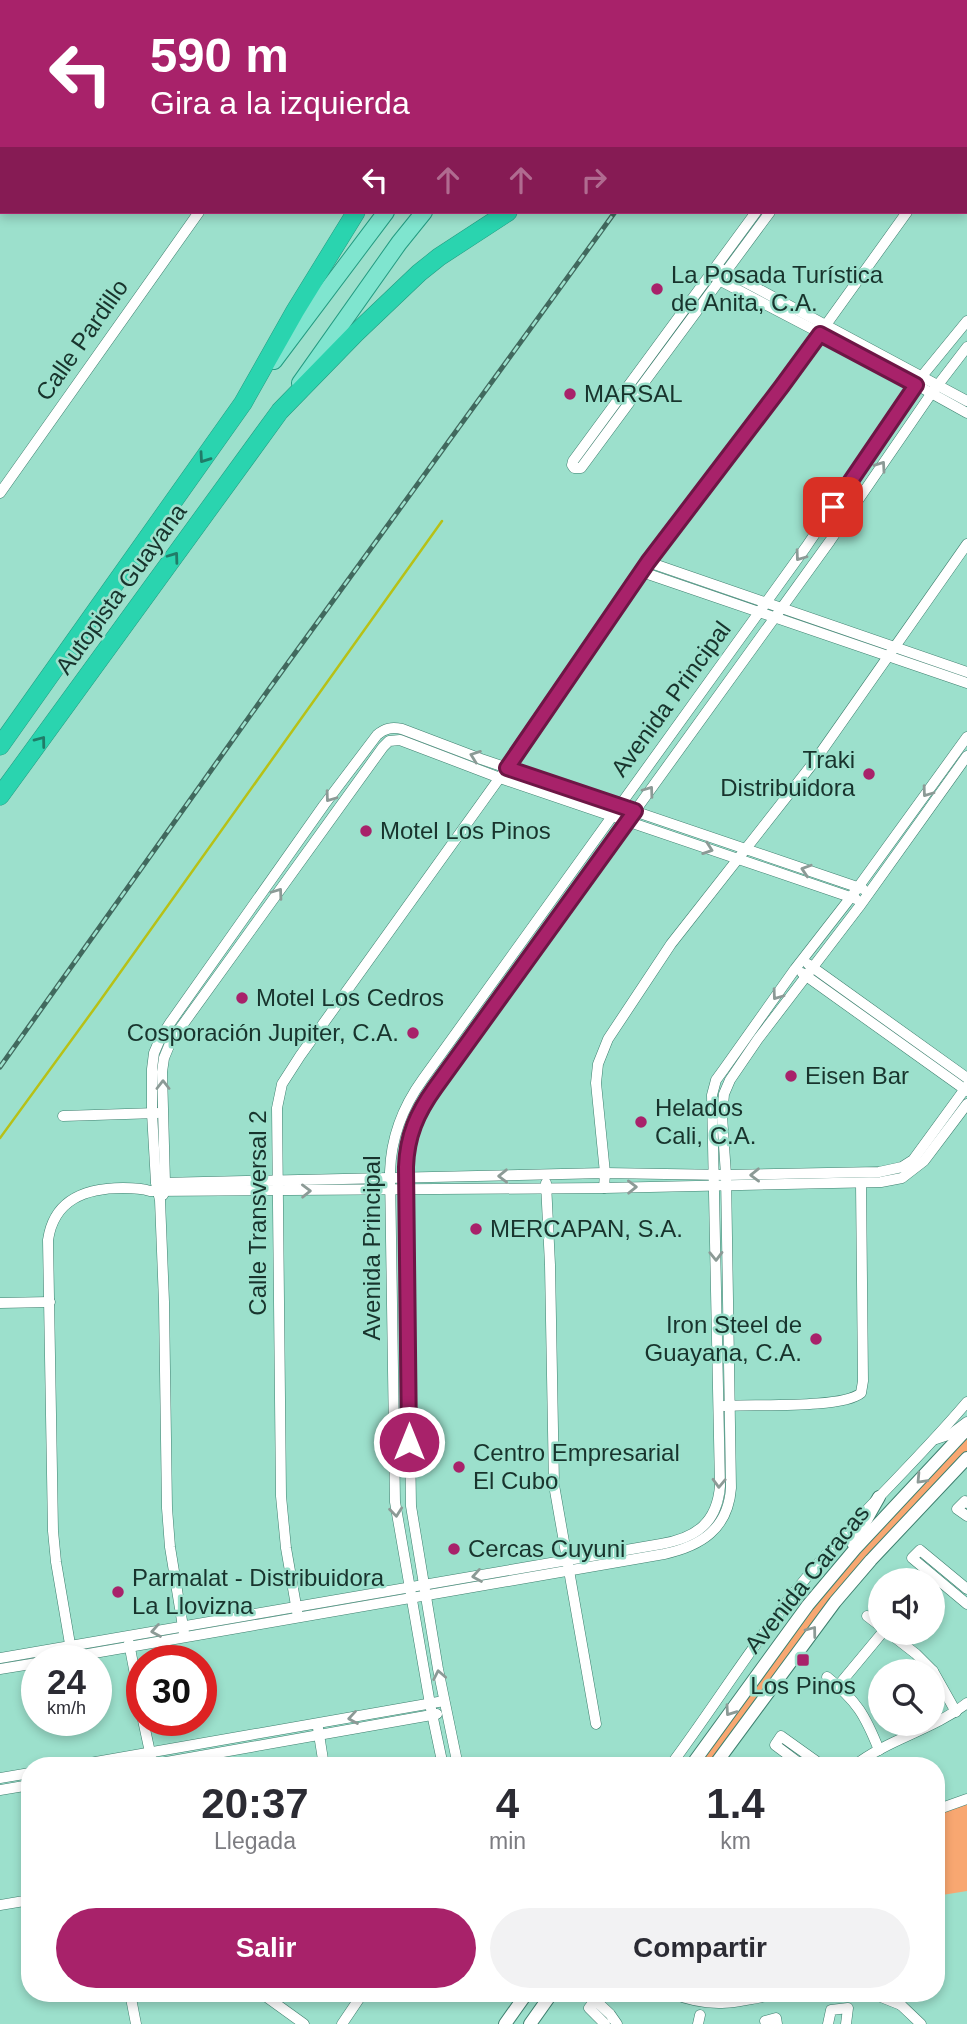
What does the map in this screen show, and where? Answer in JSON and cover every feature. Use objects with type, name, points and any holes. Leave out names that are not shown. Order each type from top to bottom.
[{"type":"highway","name":"Autopista Guayana","points":[[0,746],[243,402],[354,214]]},
{"type":"highway","name":"Autopista Guayana","points":[[0,796],[280,411],[419,273],[505,214]]},
{"type":"main road","points":[[243,402],[384,214]]},
{"type":"main road","points":[[280,411],[422,214]]},
{"type":"street","name":"Calle Pardillo","points":[[0,494],[198,214]]},
{"type":"street","points":[[754,214],[718,274],[581,468],[574,468],[573,461],[718,274],[767,216]]},
{"type":"street","name":"Calle Transversal 2","points":[[297,1612],[286,1548],[281,1496],[277,1108],[279,1091],[285,1077],[500,778],[645,567],[782,386],[906,214]]},
{"type":"street","points":[[718,274],[919,380],[967,413]]},
{"type":"street","name":"Avenida Principal","points":[[441,1757],[398,1523],[395,1481],[390,1178],[392,1146],[400,1116],[427,1073],[759,613],[919,380],[967,321]]},
{"type":"street","name":"Avenida Principal","points":[[456,1757],[412,1515],[406,1154],[413,1124],[421,1108],[774,618],[934,389],[967,347]]},
{"type":"street","points":[[934,389],[967,401]]},
{"type":"street","points":[[604,1188],[605,1173],[596,1098],[597,1072],[603,1049],[613,1030],[671,944],[814,762],[967,544]]},
{"type":"street","points":[[645,567],[714,585],[967,672]]},
{"type":"street","points":[[645,567],[708,595],[967,683]]},
{"type":"street","points":[[708,595],[714,585]]},
{"type":"street","points":[[201,989],[257,922],[389,741],[390,728]]},
{"type":"street","points":[[185,1637],[170,1547],[167,1508],[164,1302],[158,1113],[153,1060],[156,1046],[169,1034],[201,989],[246,915],[377,735],[390,728],[402,729],[507,768],[870,891]]},
{"type":"street","points":[[129,1641],[183,1626],[297,1612],[650,1551],[689,1536],[703,1526],[712,1516],[718,1502],[724,1406],[721,1181],[723,1094],[739,1065],[807,968],[852,897],[967,737]]},
{"type":"street","points":[[389,741],[400,740],[500,778],[863,901]]},
{"type":"street","points":[[807,968],[863,901],[967,755]]},
{"type":"street","points":[[349,771],[360,778]]},
{"type":"street","points":[[246,915],[257,922]]},
{"type":"street","points":[[787,1180],[863,1173],[899,1173],[917,1156],[966,1089],[807,968]]},
{"type":"street","points":[[721,1181],[713,1090],[720,1074],[796,969],[807,968],[967,1078]]},
{"type":"street","points":[[713,1090],[723,1094]]},
{"type":"street","points":[[408,1102],[421,1108]]},
{"type":"street","points":[[278,1186],[406,1190],[604,1188],[721,1181],[881,1182],[924,1161],[967,1104]]},
{"type":"street","points":[[64,1115],[158,1113]]},
{"type":"street","points":[[400,1116],[413,1124]]},
{"type":"street","points":[[70,1645],[53,1531],[48,1240],[49,1231],[57,1215],[72,1200],[88,1192],[106,1188],[141,1188],[148,1184],[160,1190],[278,1186],[390,1178],[605,1173],[721,1181]]},
{"type":"street","points":[[545,1175],[553,1465],[556,1497],[596,1724]]},
{"type":"street","points":[[724,1406],[840,1402],[850,1400],[861,1393],[861,1183]]},
{"type":"street","points":[[0,1303],[50,1302]]},
{"type":"street","points":[[676,1757],[790,1598],[862,1513],[936,1439],[967,1402]]},
{"type":"street","points":[[936,1439],[951,1434],[967,1422]]},
{"type":"street","name":"Avenida Caracas","points":[[698,1757],[785,1636],[855,1549],[967,1429]]},
{"type":"street","points":[[394,1443],[409,1442]]},
{"type":"street","name":"Avenida Caracas","points":[[721,1757],[835,1602],[967,1458]]},
{"type":"street","points":[[395,1481],[410,1480]]},
{"type":"street","points":[[835,1574],[879,1497]]},
{"type":"street","points":[[967,1503],[965,1501],[957,1509],[967,1516]]},
{"type":"street","points":[[967,1589],[919,1550],[912,1558],[967,1604]]},
{"type":"street","points":[[106,1645],[185,1637],[297,1612]]},
{"type":"street","points":[[129,1641],[130,1645]]},
{"type":"street","points":[[838,1686],[872,1645]]},
{"type":"street","points":[[904,1645],[921,1659]]},
{"type":"street","points":[[0,1658],[21,1656]]},
{"type":"street","points":[[0,1669],[21,1666]]},
{"type":"street","points":[[827,1677],[859,1708],[879,1749]]},
{"type":"street","points":[[945,1692],[956,1712]]},
{"type":"street","points":[[867,1757],[956,1712],[967,1703]]},
{"type":"street","points":[[126,1757],[150,1752],[204,1755],[318,1729],[445,1707]]},
{"type":"street","points":[[318,1729],[323,1757]]},
{"type":"street","points":[[147,1736],[149,1757]]},
{"type":"street","points":[[791,1757],[775,1745],[781,1736],[810,1757]]},
{"type":"street","points":[[0,1777],[21,1774]]},
{"type":"street","points":[[0,1790],[21,1786]]},
{"type":"street","points":[[945,1808],[967,1799]]},
{"type":"street","points":[[0,1905],[21,1902]]},
{"type":"street","points":[[132,2002],[136,2024]]},
{"type":"street","points":[[273,2002],[304,2024]]},
{"type":"street","points":[[342,2024],[357,2002]]},
{"type":"street","points":[[505,2024],[521,2002]]},
{"type":"street","points":[[530,2024],[546,2002]]},
{"type":"street","points":[[594,2002],[589,2008],[605,2024]]},
{"type":"street","points":[[597,2002],[617,2024]]},
{"type":"street","points":[[696,2002],[742,2002]]},
{"type":"street","points":[[894,2002],[901,2005]]},
{"type":"street","points":[[899,2002],[921,2024]]},
{"type":"street","points":[[828,2024],[831,2010],[848,2008],[846,2024]]},
{"type":"street","points":[[766,2024],[765,2021],[776,2018],[777,2024]]},
{"type":"shaded area","points":[[967,1429],[967,1458],[871,1560],[721,1757],[697,1757],[790,1628]]},
{"type":"shaded area","points":[[967,1799],[967,1891],[945,1895],[945,1807]]},
{"type":"waterway","points":[[0,1138],[442,521]]},
{"type":"railway","points":[[0,1067],[269,689],[614,214]]},
{"type":"place","name":"La Posada Turística de Anita, C.A.","points":[[657,289]]},
{"type":"place","name":"MARSAL","points":[[570,394]]},
{"type":"place","name":"Traki Distribuidora","points":[[869,774]]},
{"type":"place","name":"Motel Los Pinos","points":[[366,831]]},
{"type":"place","name":"Motel Los Cedros","points":[[242,998]]},
{"type":"place","name":"Cosporación Jupiter, C.A.","points":[[413,1033]]},
{"type":"place","name":"Eisen Bar","points":[[791,1076]]},
{"type":"place","name":"Helados Cali, C.A.","points":[[641,1122]]},
{"type":"place","name":"MERCAPAN, S.A.","points":[[476,1229]]},
{"type":"place","name":"Iron Steel de Guayana, C.A.","points":[[816,1339]]},
{"type":"place","name":"Centro Empresarial El Cubo","points":[[459,1467]]},
{"type":"place","name":"Cercas Cuyuni","points":[[454,1549]]},
{"type":"place","name":"Parmalat - Distribuidora La Llovizna","points":[[118,1592]]},
{"type":"place","name":"Los Pinos","points":[[803,1660]]},
{"type":"route","points":[[409,1442],[406,1154],[413,1124],[421,1108],[480,1024],[635,811],[507,768],[648,562],[820,334],[916,385],[833,507]]}]
